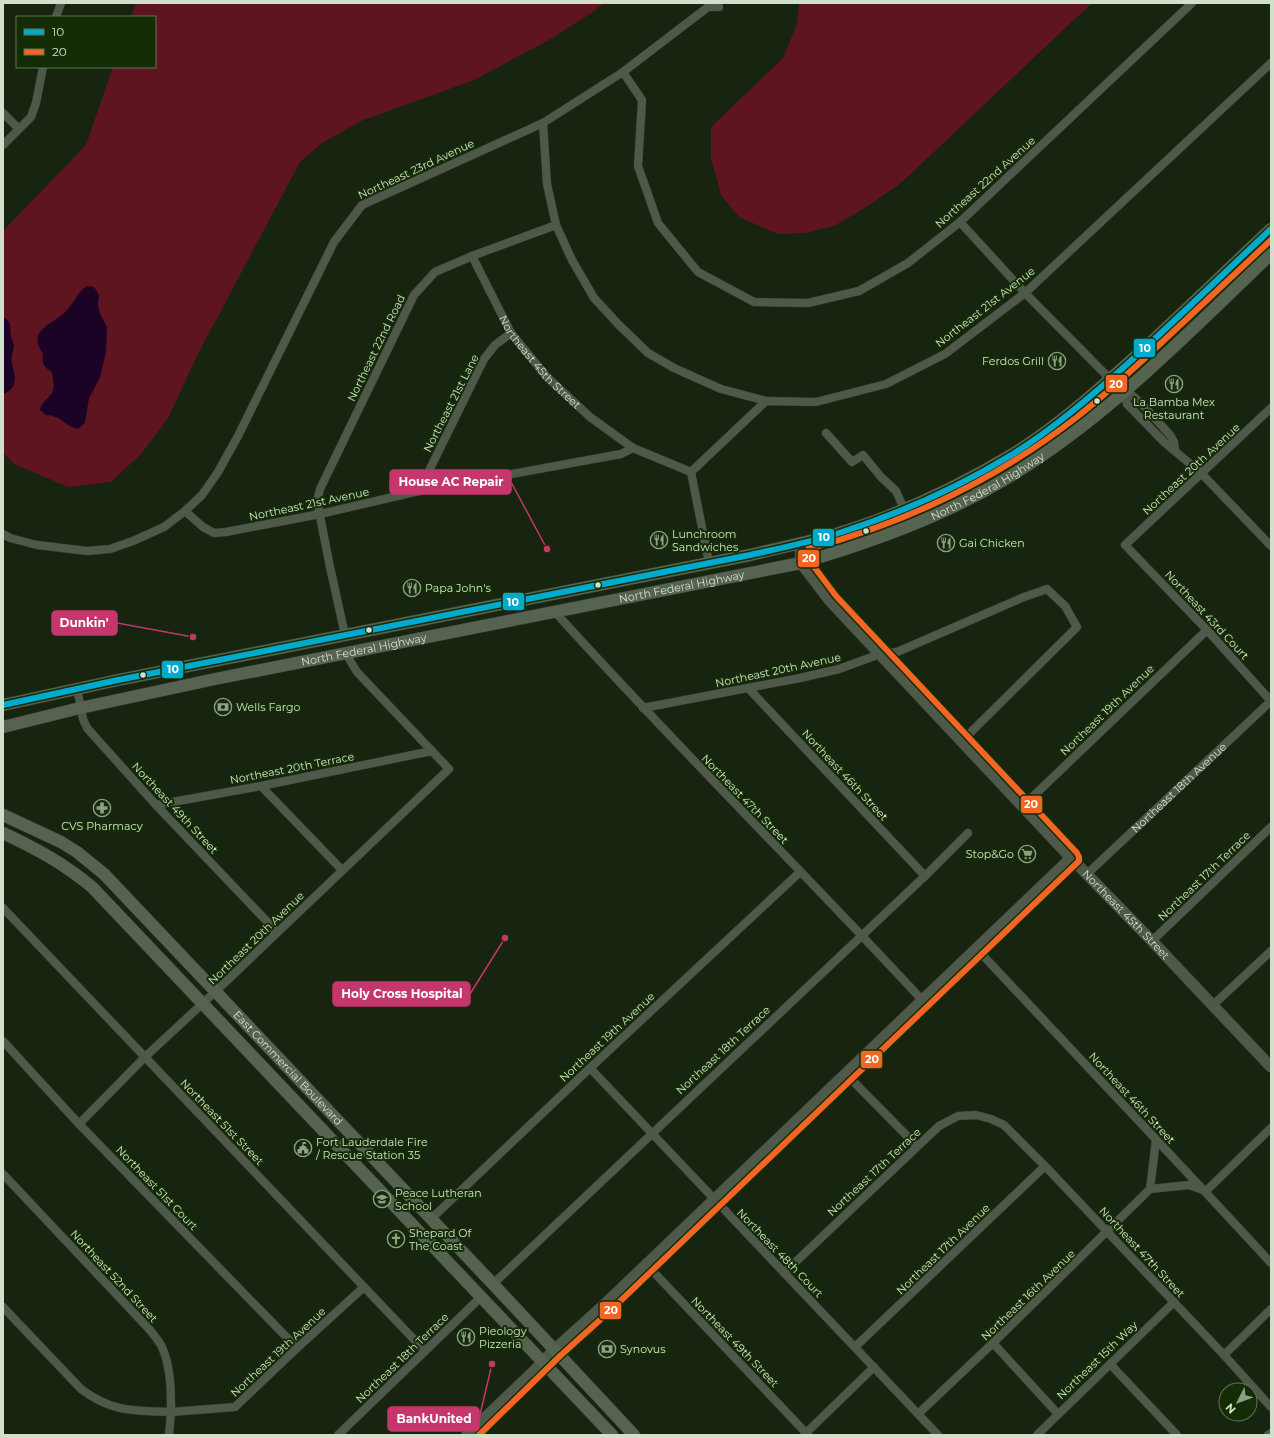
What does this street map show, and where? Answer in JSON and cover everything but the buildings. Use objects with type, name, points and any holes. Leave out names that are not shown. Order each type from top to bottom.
[{"type":"main road","name":"North Federal Highway","points":[[3,705],[77,688],[378,629],[800,543],[845,531],[904,509],[970,478],[1014,453],[1087,400],[1271,229]]},
{"type":"main road","name":"North Federal Highway","points":[[3,727],[80,708],[215,679],[801,563],[854,547],[912,526],[979,494],[1015,473],[1075,432],[1124,393],[1271,254]]},
{"type":"main road","points":[[1224,274],[1221,286],[1221,293],[1224,298]]},
{"type":"main road","points":[[690,585],[707,569],[709,562]]},
{"type":"main road","points":[[346,654],[352,645],[378,629]]},
{"type":"main road","points":[[310,660],[332,648],[345,635]]},
{"type":"main road","points":[[215,679],[227,669],[232,658]]},
{"type":"main road","name":"East Commercial Boulevard","points":[[3,815],[61,842],[91,862],[493,1284],[634,1435]]},
{"type":"main road","name":"East Commercial Boulevard","points":[[3,833],[39,850],[69,869],[91,887],[203,1003],[612,1435]]},
{"type":"main road","points":[[333,1140],[358,1152],[365,1150]]},
{"type":"street","points":[[56,16],[61,3]]},
{"type":"street","name":"Northeast 22nd Avenue","points":[[623,72],[642,100],[638,166],[658,223],[698,272],[754,302],[808,303],[859,291],[908,263],[960,222],[1192,3]]},
{"type":"street","name":"Northeast 23rd Avenue","points":[[185,511],[202,495],[218,472],[238,436],[334,242],[362,205],[543,123],[623,72],[708,7],[719,7]]},
{"type":"street","name":"Northeast 21st Avenue","points":[[543,123],[547,184],[556,225],[572,260],[594,298],[618,325],[648,353],[674,368],[721,389],[766,401],[816,402],[886,384],[945,354],[1025,293],[1271,63]]},
{"type":"street","points":[[3,145],[31,117],[38,97],[43,68]]},
{"type":"street","points":[[3,113],[19,129]]},
{"type":"street","points":[[960,222],[1025,293],[1124,393],[1127,404],[1164,442],[1201,473],[1270,541]]},
{"type":"street","name":"Northeast 22nd Road","points":[[345,635],[317,501],[320,489],[414,295],[435,272],[472,256],[556,225]]},
{"type":"street","name":"Northeast 45th Street","points":[[472,256],[511,333],[547,377],[590,417],[633,448],[691,472]]},
{"type":"street","name":"Northeast 21st Lane","points":[[420,491],[484,359],[494,345],[511,333]]},
{"type":"street","points":[[709,562],[691,472],[766,401]]},
{"type":"street","name":"Northeast 20th Avenue","points":[[1125,545],[1271,408]]},
{"type":"street","points":[[826,433],[852,462],[863,455],[881,477],[896,491],[904,509]]},
{"type":"street","name":"Northeast 21st Avenue","points":[[185,511],[203,527],[214,533],[226,532],[320,514],[420,491],[621,454],[633,448]]},
{"type":"street","points":[[970,478],[979,494]]},
{"type":"street","points":[[3,534],[10,538],[36,545],[87,551],[110,549],[133,541],[164,527],[185,511]]},
{"type":"street","points":[[800,543],[801,563]]},
{"type":"street","name":"Northeast 43rd Court","points":[[1125,545],[1207,630],[1271,701]]},
{"type":"street","name":"Northeast 45th Street","points":[[801,563],[830,601],[1071,858],[1271,1067]]},
{"type":"street","name":"Northeast 20th Avenue","points":[[643,708],[749,689],[839,669],[880,654],[897,652],[1024,597],[1047,589],[1065,606],[1077,627],[962,741]]},
{"type":"street","name":"Northeast 47th Street","points":[[555,612],[643,708],[922,1000]]},
{"type":"street","name":"Northeast 19th Avenue","points":[[1022,806],[1207,630]]},
{"type":"street","points":[[346,654],[357,672],[432,751]]},
{"type":"street","name":"Northeast 49th Street","points":[[77,688],[80,708],[87,728],[156,805],[277,932]]},
{"type":"street","name":"Northeast 46th Street","points":[[749,689],[925,876]]},
{"type":"street","name":"Northeast 18th Avenue","points":[[1087,874],[1271,701]]},
{"type":"street","name":"Northeast 20th Avenue","points":[[79,1124],[145,1056],[215,992],[448,769],[432,751]]},
{"type":"street","name":"Northeast 20th Terrace","points":[[156,805],[261,786],[432,751]]},
{"type":"street","points":[[261,786],[342,870]]},
{"type":"street","name":"Northeast 17th Terrace","points":[[1152,941],[1271,827]]},
{"type":"street","name":"Northeast 18th Terrace","points":[[493,1284],[925,876],[968,833]]},
{"type":"street","points":[[467,1435],[554,1350],[1071,858]]},
{"type":"street","name":"Northeast 19th Avenue","points":[[431,1219],[800,872]]},
{"type":"street","name":"Northeast 51st Street","points":[[3,908],[425,1351]]},
{"type":"street","name":"Northeast 46th Street","points":[[976,948],[1156,1140],[1206,1191],[1271,1263]]},
{"type":"street","points":[[1213,1005],[1271,952]]},
{"type":"street","name":"Northeast 51st Court","points":[[3,1042],[79,1124],[297,1348]]},
{"type":"street","name":"Northeast 48th Court","points":[[590,1068],[938,1435]]},
{"type":"street","points":[[845,1073],[917,1146]]},
{"type":"street","name":"Northeast 17th Terrace","points":[[784,1273],[939,1126],[958,1116],[976,1115],[991,1119]]},
{"type":"street","name":"Northeast 47th Street","points":[[991,1119],[1004,1125],[1045,1166],[1224,1355],[1271,1407]]},
{"type":"street","points":[[1156,1140],[1150,1189],[1188,1185],[1206,1191],[1271,1128]]},
{"type":"street","name":"Northeast 17th Avenue","points":[[855,1347],[1045,1166]]},
{"type":"street","name":"Northeast 52nd Street","points":[[3,1174],[149,1329],[162,1346],[167,1359],[171,1379],[171,1412]]},
{"type":"street","name":"Northeast 16th Avenue","points":[[918,1414],[994,1344],[1150,1189]]},
{"type":"street","name":"Northeast 49th Street","points":[[646,1264],[807,1434]]},
{"type":"street","name":"Northeast 19th Avenue","points":[[3,1307],[81,1389],[94,1399],[123,1409],[171,1412],[235,1407],[364,1287]]},
{"type":"street","name":"Northeast 18th Terrace","points":[[338,1435],[481,1297]]},
{"type":"street","name":"Northeast 15th Way","points":[[1037,1435],[1174,1302]]},
{"type":"street","points":[[1224,1355],[1271,1309]]},
{"type":"street","points":[[994,1344],[1058,1414]]},
{"type":"street","points":[[1110,1364],[1177,1435]]},
{"type":"street","points":[[807,1434],[874,1367]]},
{"type":"street","points":[[169,1435],[171,1412]]},
{"type":"shaded area","points":[[136,3],[604,3],[590,14],[549,40],[474,80],[361,121],[322,143],[300,162],[199,352],[168,418],[142,453],[111,482],[68,487],[14,464],[3,452],[3,231],[86,145],[113,68],[156,68],[156,16],[131,16]]},
{"type":"shaded area","points":[[799,3],[1092,3],[902,182],[868,206],[834,226],[805,233],[778,234],[739,217],[721,195],[711,158],[711,127],[783,58],[797,24]]},
{"type":"shaded area","points":[[87,286],[94,287],[99,295],[98,304],[100,314],[107,327],[106,352],[100,378],[89,398],[85,423],[78,429],[69,426],[56,417],[46,415],[40,410],[43,403],[52,393],[54,383],[52,373],[43,363],[43,354],[39,346],[38,339],[42,329],[65,312],[80,292]]},
{"type":"shaded area","points":[[3,317],[8,321],[14,345],[12,361],[15,378],[12,388],[3,394]]},
{"type":"transit line","name":"10","points":[[3,705],[118,680],[750,555],[819,539],[864,525],[908,508],[993,466],[1056,424],[1124,367],[1271,229]]},
{"type":"transit line","name":"20","points":[[479,1435],[1079,861],[1077,853],[836,596],[809,560],[808,549],[880,526],[915,512],[983,479],[1015,460],[1077,417],[1119,382],[1271,240]]},
{"type":"place","name":"Ferdos Grill","points":[[1057,361]]},
{"type":"place","name":"La Bamba Mex Restaurant","points":[[1174,384]]},
{"type":"place","name":"Lunchroom Sandwiches","points":[[659,540]]},
{"type":"place","name":"Gai Chicken","points":[[946,543]]},
{"type":"place","name":"House AC Repair","points":[[547,549]]},
{"type":"place","name":"Papa John's","points":[[412,588]]},
{"type":"place","name":"Dunkin'","points":[[193,637]]},
{"type":"place","name":"Wells Fargo","points":[[223,707]]},
{"type":"place","name":"CVS Pharmacy","points":[[102,808]]},
{"type":"place","name":"Stop&Go","points":[[1027,854]]},
{"type":"place","name":"Holy Cross Hospital","points":[[505,938]]},
{"type":"place","name":"Fort Lauderdale Fire / Rescue Station 35","points":[[303,1148]]},
{"type":"place","name":"Peace Lutheran School","points":[[382,1199]]},
{"type":"place","name":"Shepard Of The Coast","points":[[396,1239]]},
{"type":"place","name":"Pieology Pizzeria","points":[[466,1337]]},
{"type":"place","name":"Synovus","points":[[607,1349]]},
{"type":"place","name":"BankUnited","points":[[492,1364]]}]
